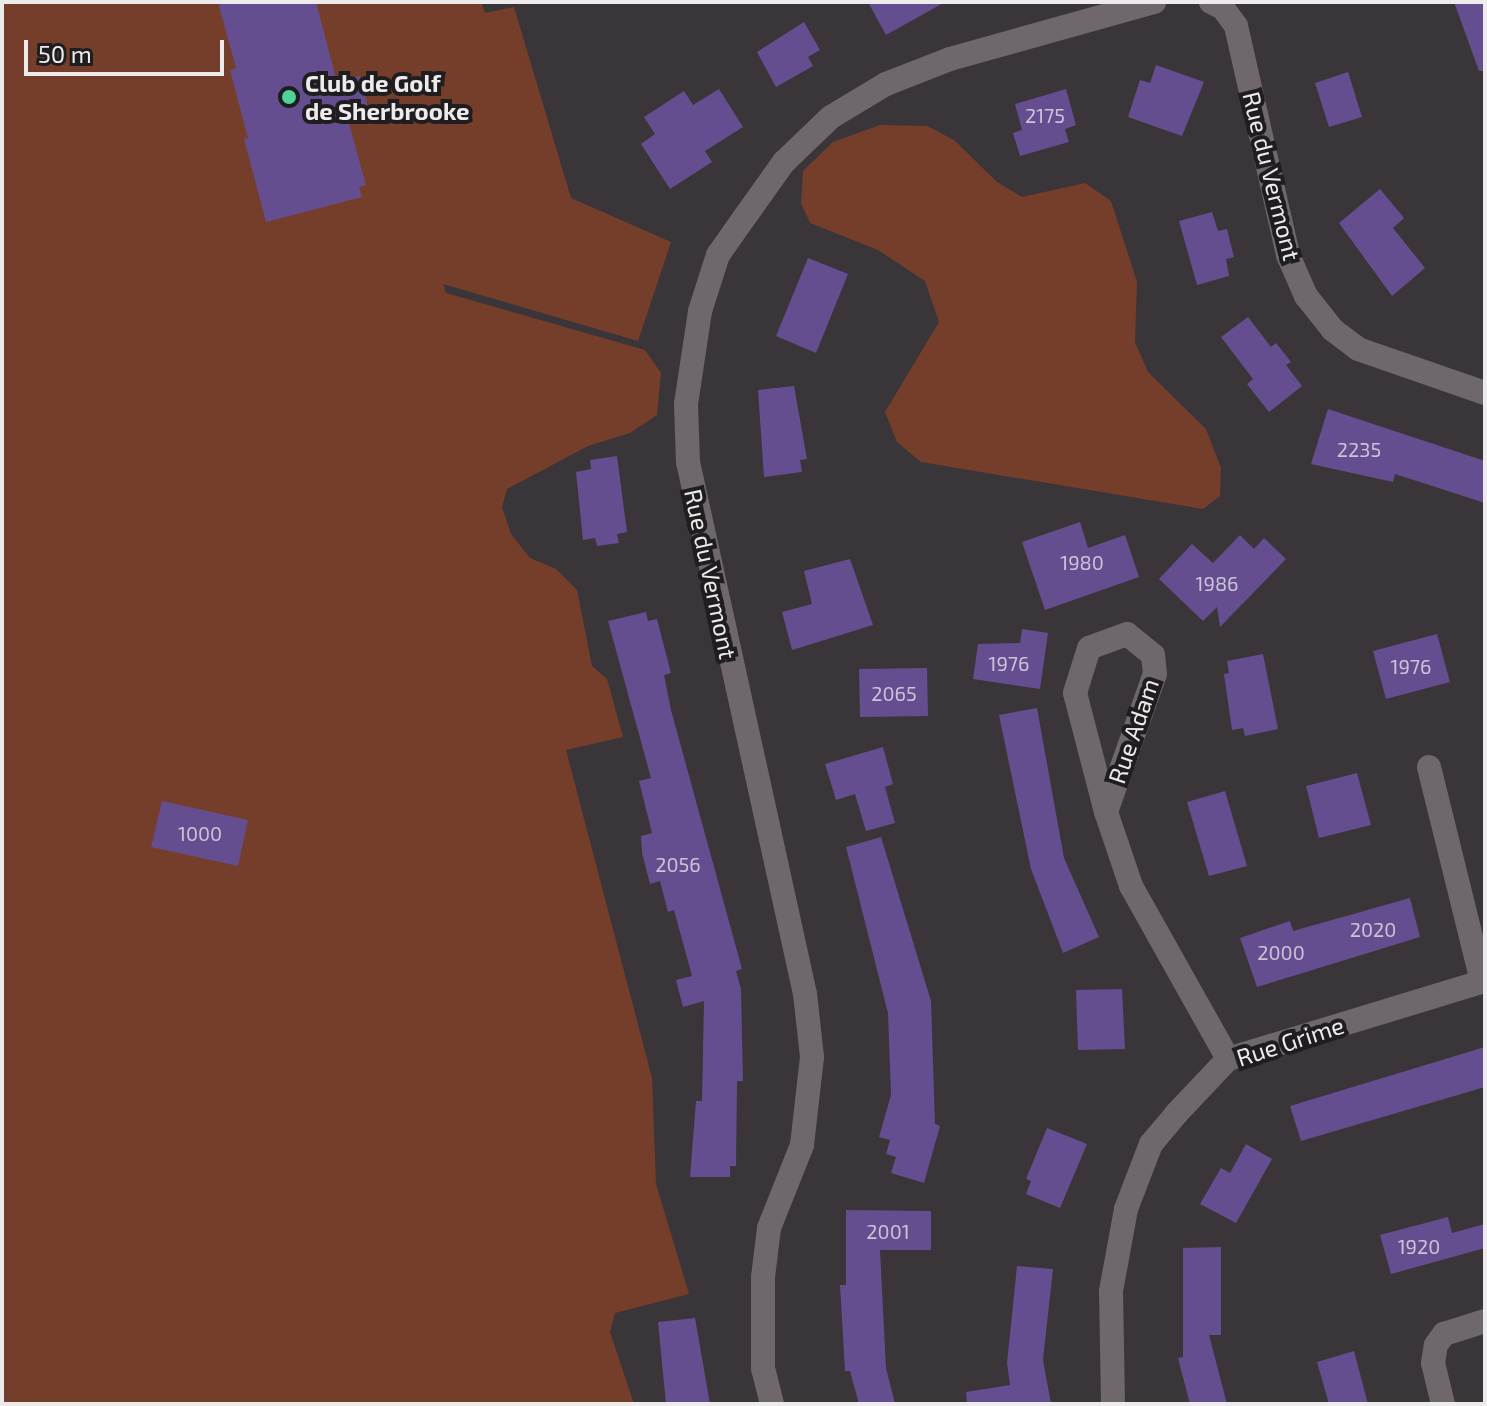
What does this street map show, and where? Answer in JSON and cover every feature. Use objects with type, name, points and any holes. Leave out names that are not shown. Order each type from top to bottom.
[{"type":"street","name":"Rue du Vermont","points":[[772,1404],[763,1369],[769,1228],[802,1145],[812,1057],[805,994],[688,462],[687,389],[700,311],[718,255],[784,162],[831,117],[886,84],[950,59],[1154,2]]},
{"type":"street","name":"Rue du Vermont","points":[[1211,2],[1236,26],[1288,255],[1306,296],[1333,330],[1358,349],[1485,393]]},
{"type":"street","name":"Rue Adam","points":[[1106,812],[1155,674],[1153,655],[1127,634],[1089,648],[1075,693],[1106,812],[1131,886],[1228,1059]]},
{"type":"street","points":[[1429,767],[1483,981]]},
{"type":"street","name":"Rue Grime","points":[[1113,1404],[1111,1291],[1126,1209],[1151,1144],[1228,1059],[1483,981]]},
{"type":"street","points":[[1443,1404],[1433,1363],[1436,1345],[1444,1334],[1485,1321]]},
{"type":"shaded area","points":[[2,2],[481,2],[485,13],[514,7],[571,198],[671,242],[638,341],[443,284],[446,293],[645,350],[661,373],[657,415],[630,433],[588,446],[507,489],[502,507],[511,534],[530,558],[556,569],[577,590],[592,666],[607,679],[623,737],[566,750],[652,1078],[656,1184],[689,1294],[615,1313],[610,1332],[634,1404],[2,1404]]},
{"type":"shaded area","points":[[880,125],[927,126],[954,140],[997,182],[1022,197],[1085,183],[1111,201],[1137,282],[1135,342],[1148,372],[1206,429],[1221,468],[1220,496],[1203,509],[921,462],[897,442],[885,412],[939,322],[925,281],[878,250],[810,223],[801,203],[803,171],[833,142]]},
{"type":"building","name":"Club de Golf de Sherbrooke","points":[[218,2],[316,2],[337,82],[360,76],[368,107],[346,113],[366,185],[359,187],[362,197],[266,222],[244,139],[248,138],[230,70],[236,68]]},
{"type":"building","points":[[868,2],[945,2],[886,35]]},
{"type":"building","points":[[1454,2],[1485,2],[1485,71],[1479,71]]},
{"type":"building","points":[[804,22],[820,50],[808,57],[813,66],[776,87],[757,52]]},
{"type":"building","points":[[1156,65],[1204,82],[1182,136],[1128,117],[1140,80],[1150,83]]},
{"type":"building","points":[[1348,72],[1362,117],[1329,127],[1315,83]]},
{"type":"building","points":[[719,89],[743,127],[705,151],[712,162],[670,189],[641,144],[655,134],[644,117],[684,91],[693,105]]},
{"type":"building","points":[[1066,89],[1076,125],[1065,129],[1069,142],[1020,156],[1013,133],[1022,130],[1015,104]]},
{"type":"building","points":[[1380,189],[1404,218],[1393,228],[1425,268],[1392,296],[1339,223]]},
{"type":"building","points":[[1212,212],[1218,231],[1227,229],[1234,257],[1226,259],[1229,276],[1197,285],[1179,221]]},
{"type":"building","points":[[808,258],[848,274],[816,353],[776,336]]},
{"type":"building","points":[[1248,317],[1271,347],[1276,343],[1291,362],[1286,365],[1302,386],[1269,412],[1247,384],[1253,379],[1221,337]]},
{"type":"building","points":[[794,386],[807,459],[800,460],[802,472],[764,477],[758,390]]},
{"type":"building","points":[[1328,409],[1485,461],[1485,503],[1395,474],[1393,482],[1311,464]]},
{"type":"building","points":[[617,456],[627,532],[617,534],[619,543],[597,546],[595,538],[583,540],[576,472],[591,469],[590,460]]},
{"type":"building","points":[[1080,522],[1088,548],[1125,535],[1139,577],[1045,610],[1022,542]]},
{"type":"building","points":[[1240,535],[1254,549],[1264,538],[1286,559],[1220,627],[1217,607],[1203,621],[1159,579],[1192,544],[1213,563]]},
{"type":"building","points":[[850,559],[873,625],[792,650],[782,612],[812,604],[804,571]]},
{"type":"building","points":[[646,612],[648,621],[657,619],[671,673],[664,675],[671,710],[742,969],[736,971],[741,989],[743,1081],[737,1081],[736,1166],[730,1166],[730,1177],[690,1177],[696,1101],[702,1101],[704,1001],[683,1007],[676,980],[692,976],[674,910],[668,912],[660,881],[650,884],[642,853],[641,836],[652,833],[639,781],[651,778],[608,621]]},
{"type":"building","points":[[1022,629],[1048,633],[1040,689],[973,679],[978,644],[1020,643]]},
{"type":"building","points":[[1437,634],[1450,682],[1386,699],[1373,651]]},
{"type":"building","points":[[1263,654],[1278,729],[1245,736],[1243,728],[1232,730],[1224,674],[1229,673],[1227,661]]},
{"type":"building","points":[[927,668],[928,716],[860,717],[859,669]]},
{"type":"building","points":[[1037,708],[1064,858],[1099,937],[1063,953],[1031,869],[999,715]]},
{"type":"building","points":[[883,747],[893,784],[885,787],[895,823],[866,831],[855,794],[836,800],[825,764]]},
{"type":"building","points":[[1357,773],[1371,825],[1319,838],[1306,786]]},
{"type":"building","points":[[1225,791],[1247,866],[1209,876],[1187,802]]},
{"type":"building","points":[[162,801],[248,820],[238,866],[151,847]]},
{"type":"building","points":[[881,837],[931,1001],[935,1124],[940,1126],[924,1183],[891,1173],[896,1157],[886,1154],[890,1140],[879,1137],[891,1095],[888,1013],[846,847]]},
{"type":"building","points":[[1410,898],[1420,937],[1257,987],[1240,938],[1290,921],[1293,931]]},
{"type":"building","points":[[1122,989],[1125,1049],[1078,1050],[1076,990]]},
{"type":"building","points":[[1485,1047],[1485,1087],[1301,1141],[1290,1106]]},
{"type":"building","points":[[1047,1128],[1087,1144],[1060,1208],[1026,1194],[1031,1181],[1026,1179]]},
{"type":"building","points":[[1246,1144],[1272,1159],[1236,1223],[1200,1204],[1221,1168],[1230,1173]]},
{"type":"building","points":[[846,1210],[931,1211],[931,1250],[880,1250],[886,1368],[895,1404],[859,1404],[850,1371],[845,1371],[840,1285],[846,1285]]},
{"type":"building","points":[[1448,1217],[1452,1233],[1485,1224],[1485,1248],[1391,1274],[1380,1235]]},
{"type":"building","points":[[1221,1247],[1221,1335],[1209,1335],[1227,1404],[1190,1404],[1178,1358],[1183,1357],[1183,1248]]},
{"type":"building","points":[[1017,1266],[1053,1269],[1043,1360],[1051,1404],[967,1404],[966,1392],[1010,1385],[1007,1363]]},
{"type":"building","points":[[695,1318],[710,1404],[666,1404],[658,1322]]},
{"type":"building","points":[[1354,1351],[1368,1404],[1329,1404],[1317,1362]]},
{"type":"place","name":"Club de Golf de Sherbrooke","points":[[289,97]]}]
